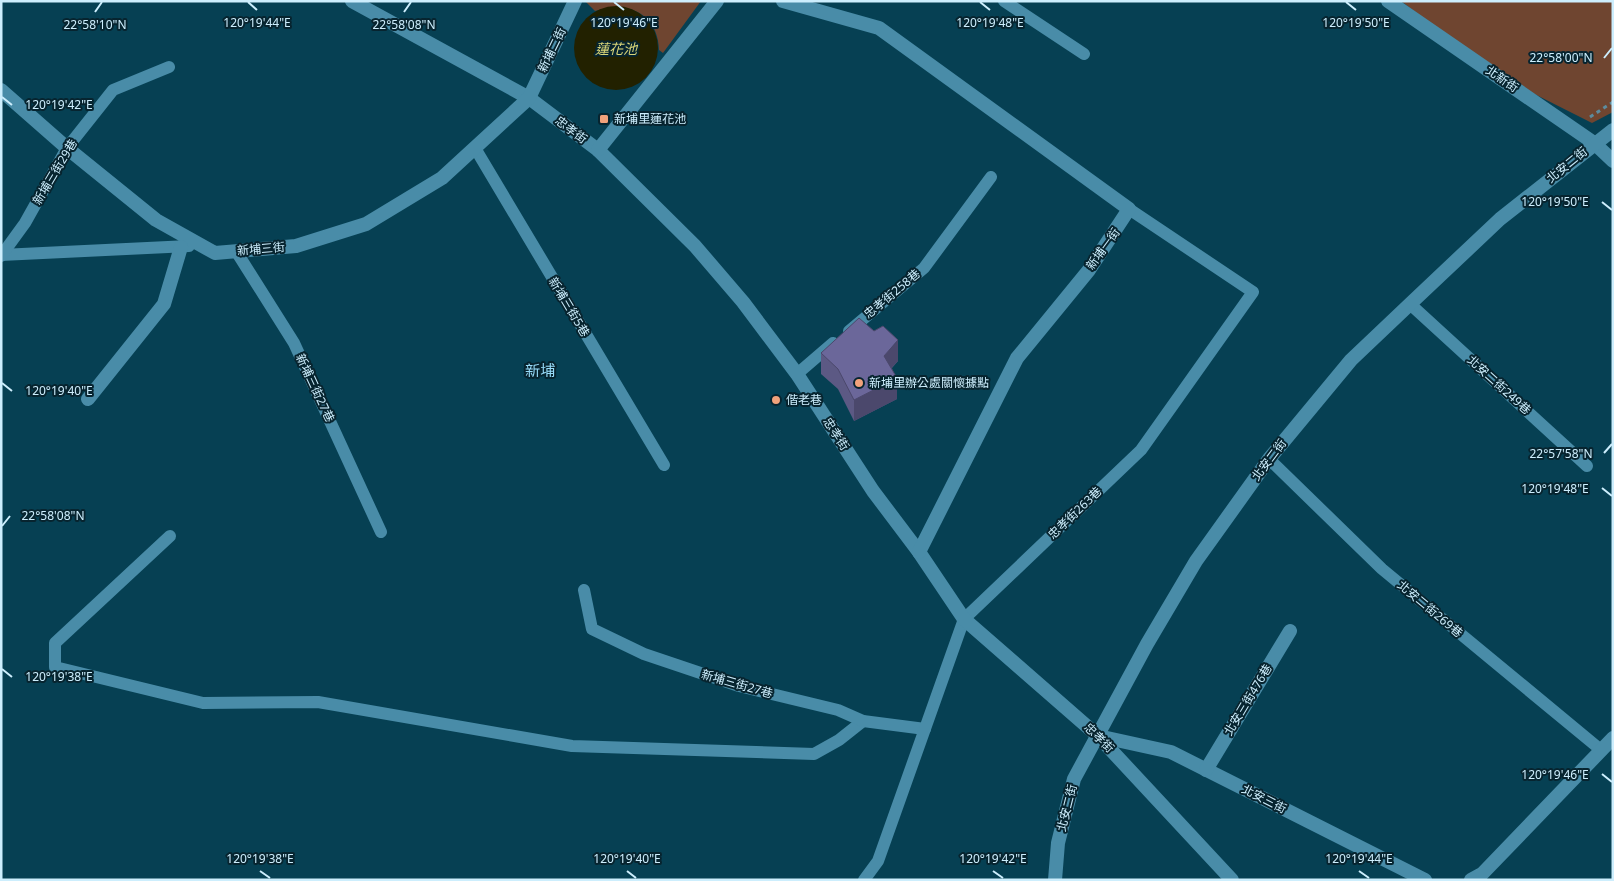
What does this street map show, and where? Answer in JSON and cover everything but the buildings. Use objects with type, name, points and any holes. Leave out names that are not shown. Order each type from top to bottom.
[{"type":"street","name":"忠孝街","points":[[352,1],[529,98],[598,150],[695,246],[743,302],[797,374],[873,491],[919,552],[964,619],[1098,736],[1232,880]]},
{"type":"street","name":"新埔二街","points":[[529,98],[575,1]]},
{"type":"street","points":[[598,150],[717,1]]},
{"type":"street","points":[[783,1],[879,28],[1129,209]]},
{"type":"street","name":"北新街","points":[[1388,1],[1594,142],[1613,161]]},
{"type":"street","name":"新埔三街","points":[[1,90],[67,148],[156,220],[215,253],[296,246],[366,224],[442,178],[529,98]]},
{"type":"street","name":"北安二街","points":[[1055,880],[1058,843],[1074,779],[1196,561],[1269,458],[1351,360],[1500,220],[1594,142],[1613,130]]},
{"type":"street","name":"新埔一街","points":[[919,552],[1017,358],[1088,270],[1129,209]]},
{"type":"street","points":[[88,399],[164,304],[181,247]]},
{"type":"street","name":"北安三街476巷","points":[[1206,770],[1290,631]]},
{"type":"street","name":"北安三街","points":[[1098,736],[1171,752],[1425,880]]},
{"type":"street","points":[[1471,880],[1482,874],[1494,862],[1613,738]]},
{"type":"lane","points":[[367,1],[377,16]]},
{"type":"lane","points":[[1004,1],[1084,54]]},
{"type":"lane","name":"新埔三街29巷","points":[[2,256],[67,148],[112,90],[169,67]]},
{"type":"lane","name":"新埔三街5巷","points":[[474,148],[664,465]]},
{"type":"lane","name":"忠孝街258巷","points":[[797,374],[924,268],[991,177]]},
{"type":"lane","name":"忠孝街263巷","points":[[864,880],[878,861],[964,619],[1141,450],[1252,292],[1129,209]]},
{"type":"lane","points":[[2,256],[202,246]]},
{"type":"lane","name":"新埔三街27巷","points":[[236,251],[294,343],[381,532]]},
{"type":"lane","name":"北安二街249巷","points":[[1410,304],[1587,466]]},
{"type":"lane","name":"北安二街269巷","points":[[1269,458],[1382,570],[1601,750]]},
{"type":"lane","points":[[170,536],[55,643],[55,666],[203,703],[318,702],[572,746],[814,754],[839,740],[863,721]]},
{"type":"lane","name":"新埔三街27巷","points":[[584,590],[592,629],[644,654],[738,686],[838,710],[863,721],[926,729]]},
{"type":"shaded area","points":[[585,1],[701,1],[663,53],[659,50],[653,27],[647,18],[639,12],[618,7],[595,11]]},
{"type":"shaded area","points":[[1401,1],[1613,1],[1613,112],[1592,123],[1501,77]]},
{"type":"water","name":"蓮花池","points":[[616,6],[632,9],[646,18],[655,32],[658,48],[655,64],[646,78],[632,87],[616,90],[600,87],[586,78],[577,64],[574,48],[577,32],[586,18],[600,9]]},
{"type":"place","name":"新埔里蓮花池","points":[[604,119]]},
{"type":"place","name":"新埔里辦公處關懷據點","points":[[859,383]]},
{"type":"place","name":"偕老巷","points":[[776,400]]},
{"type":"district","name":"新埔","points":[[540,371]]}]
